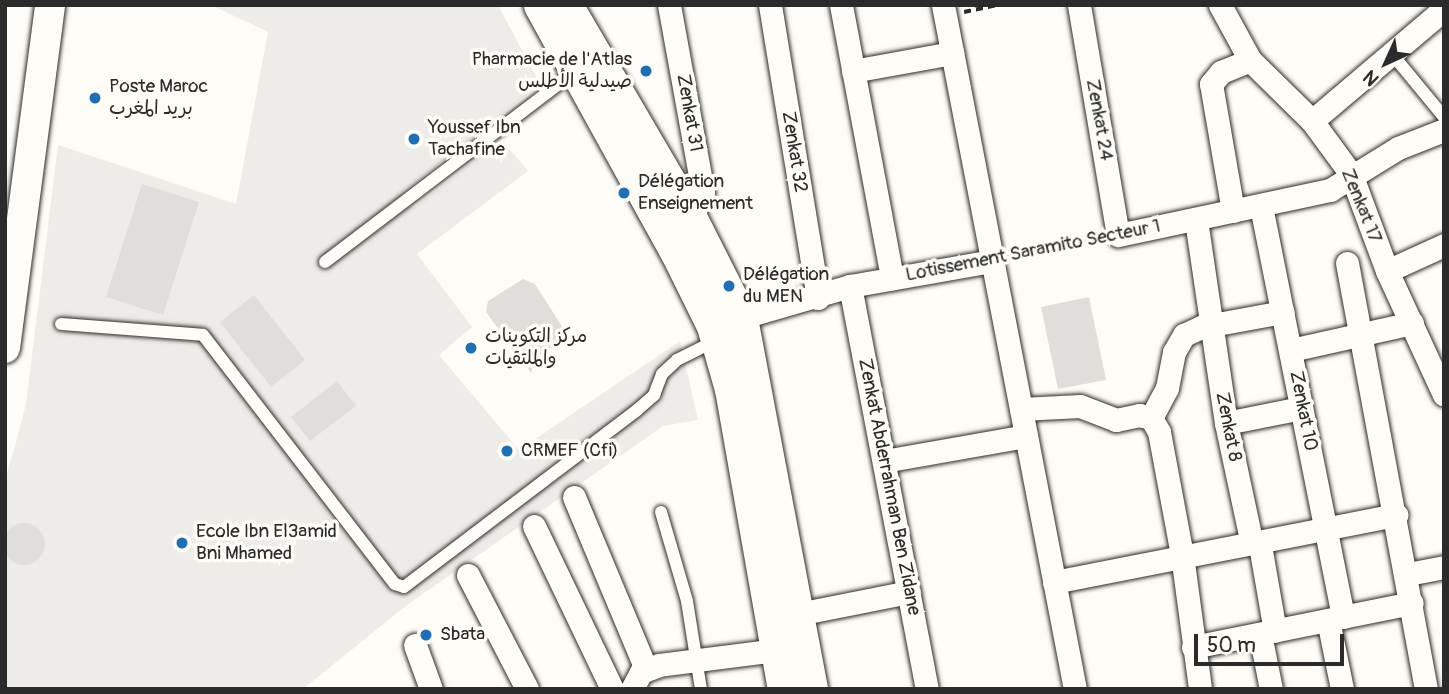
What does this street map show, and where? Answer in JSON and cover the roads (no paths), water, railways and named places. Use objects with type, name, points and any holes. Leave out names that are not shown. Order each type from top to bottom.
[{"type":"main road","points":[[540,5],[724,328],[731,389],[784,689]]},
{"type":"main road","points":[[566,5],[690,217],[724,328],[798,614],[811,689]]},
{"type":"street","points":[[5,348],[13,213],[50,5]]},
{"type":"street","name":"Zenkat 31","points":[[669,5],[703,192],[690,217]]},
{"type":"street","name":"Zenkat 32","points":[[770,5],[818,298]]},
{"type":"street","points":[[841,5],[892,278]]},
{"type":"street","name":"Zenkat 24","points":[[1079,5],[1118,235]]},
{"type":"street","name":"Zenkat 17","points":[[1220,5],[1250,60],[1311,121],[1351,174],[1387,271],[1444,395]]},
{"type":"street","points":[[1311,121],[1444,9]]},
{"type":"street","points":[[944,11],[1074,689]]},
{"type":"street","points":[[853,71],[952,53]]},
{"type":"street","points":[[1233,211],[1211,84],[1221,72],[1250,60]]},
{"type":"street","name":"Lotissement Saramito Secteur 1","points":[[1118,235],[1330,190],[1351,174],[1398,148],[1444,130]]},
{"type":"street","name":"Zenkat 10","points":[[1261,206],[1326,528],[1342,689]]},
{"type":"street","name":"Zenkat 8","points":[[1196,220],[1208,326],[1226,423],[1255,542],[1261,551],[1271,689]]},
{"type":"street","points":[[1387,271],[1444,246]]},
{"type":"street","name":"Lotissement Saramito Secteur 1","points":[[724,328],[850,286],[992,261]]},
{"type":"street","points":[[1347,263],[1408,574],[1426,689]]},
{"type":"street","name":"Zenkat Abderrahman Ben Zidane","points":[[850,286],[927,689]]},
{"type":"street","points":[[1151,418],[1167,388],[1179,342],[1192,330],[1283,312]]},
{"type":"street","points":[[1291,349],[1361,337],[1412,323]]},
{"type":"street","points":[[1021,409],[1080,406],[1116,420],[1151,418]]},
{"type":"street","points":[[1226,423],[1301,408]]},
{"type":"street","points":[[1151,418],[1158,432],[1182,555],[1192,647],[1200,689]]},
{"type":"street","points":[[884,461],[1026,436]]},
{"type":"street","points":[[574,497],[646,669]]},
{"type":"street","points":[[1054,582],[1396,515]]},
{"type":"street","points":[[534,526],[612,689]]},
{"type":"street","points":[[1408,574],[1444,567]]},
{"type":"street","points":[[468,575],[497,622],[527,689]]},
{"type":"street","points":[[798,614],[909,592]]},
{"type":"street","points":[[1192,647],[1412,604]]},
{"type":"street","points":[[415,645],[431,689]]},
{"type":"street","points":[[632,689],[646,669],[696,658],[776,650]]},
{"type":"lane","points":[[1391,54],[1444,117]]},
{"type":"lane","points":[[325,262],[577,69]]},
{"type":"lane","points":[[61,324],[203,335],[395,584],[404,587],[637,410],[654,395],[662,374],[677,360],[724,328]]},
{"type":"lane","points":[[661,512],[687,601],[701,689]]},
{"type":"place","name":"Pharmacie de l'Atlas صيدلية الأطلس","points":[[646,71]]},
{"type":"place","name":"Poste Maroc بريد المغرب","points":[[95,98]]},
{"type":"place","name":"Youssef Ibn Tachafine","points":[[414,139]]},
{"type":"place","name":"Délégation Enseignement","points":[[624,193]]},
{"type":"place","name":"Délégation du MEN","points":[[729,286]]},
{"type":"place","name":"مركز التكوينات والملتقيات","points":[[471,348]]},
{"type":"place","name":"CRMEF (Cfi)","points":[[507,451]]},
{"type":"place","name":"Ecole Ibn El3amid Bni Mhamed","points":[[182,543]]},
{"type":"place","name":"Sbata","points":[[426,635]]}]
